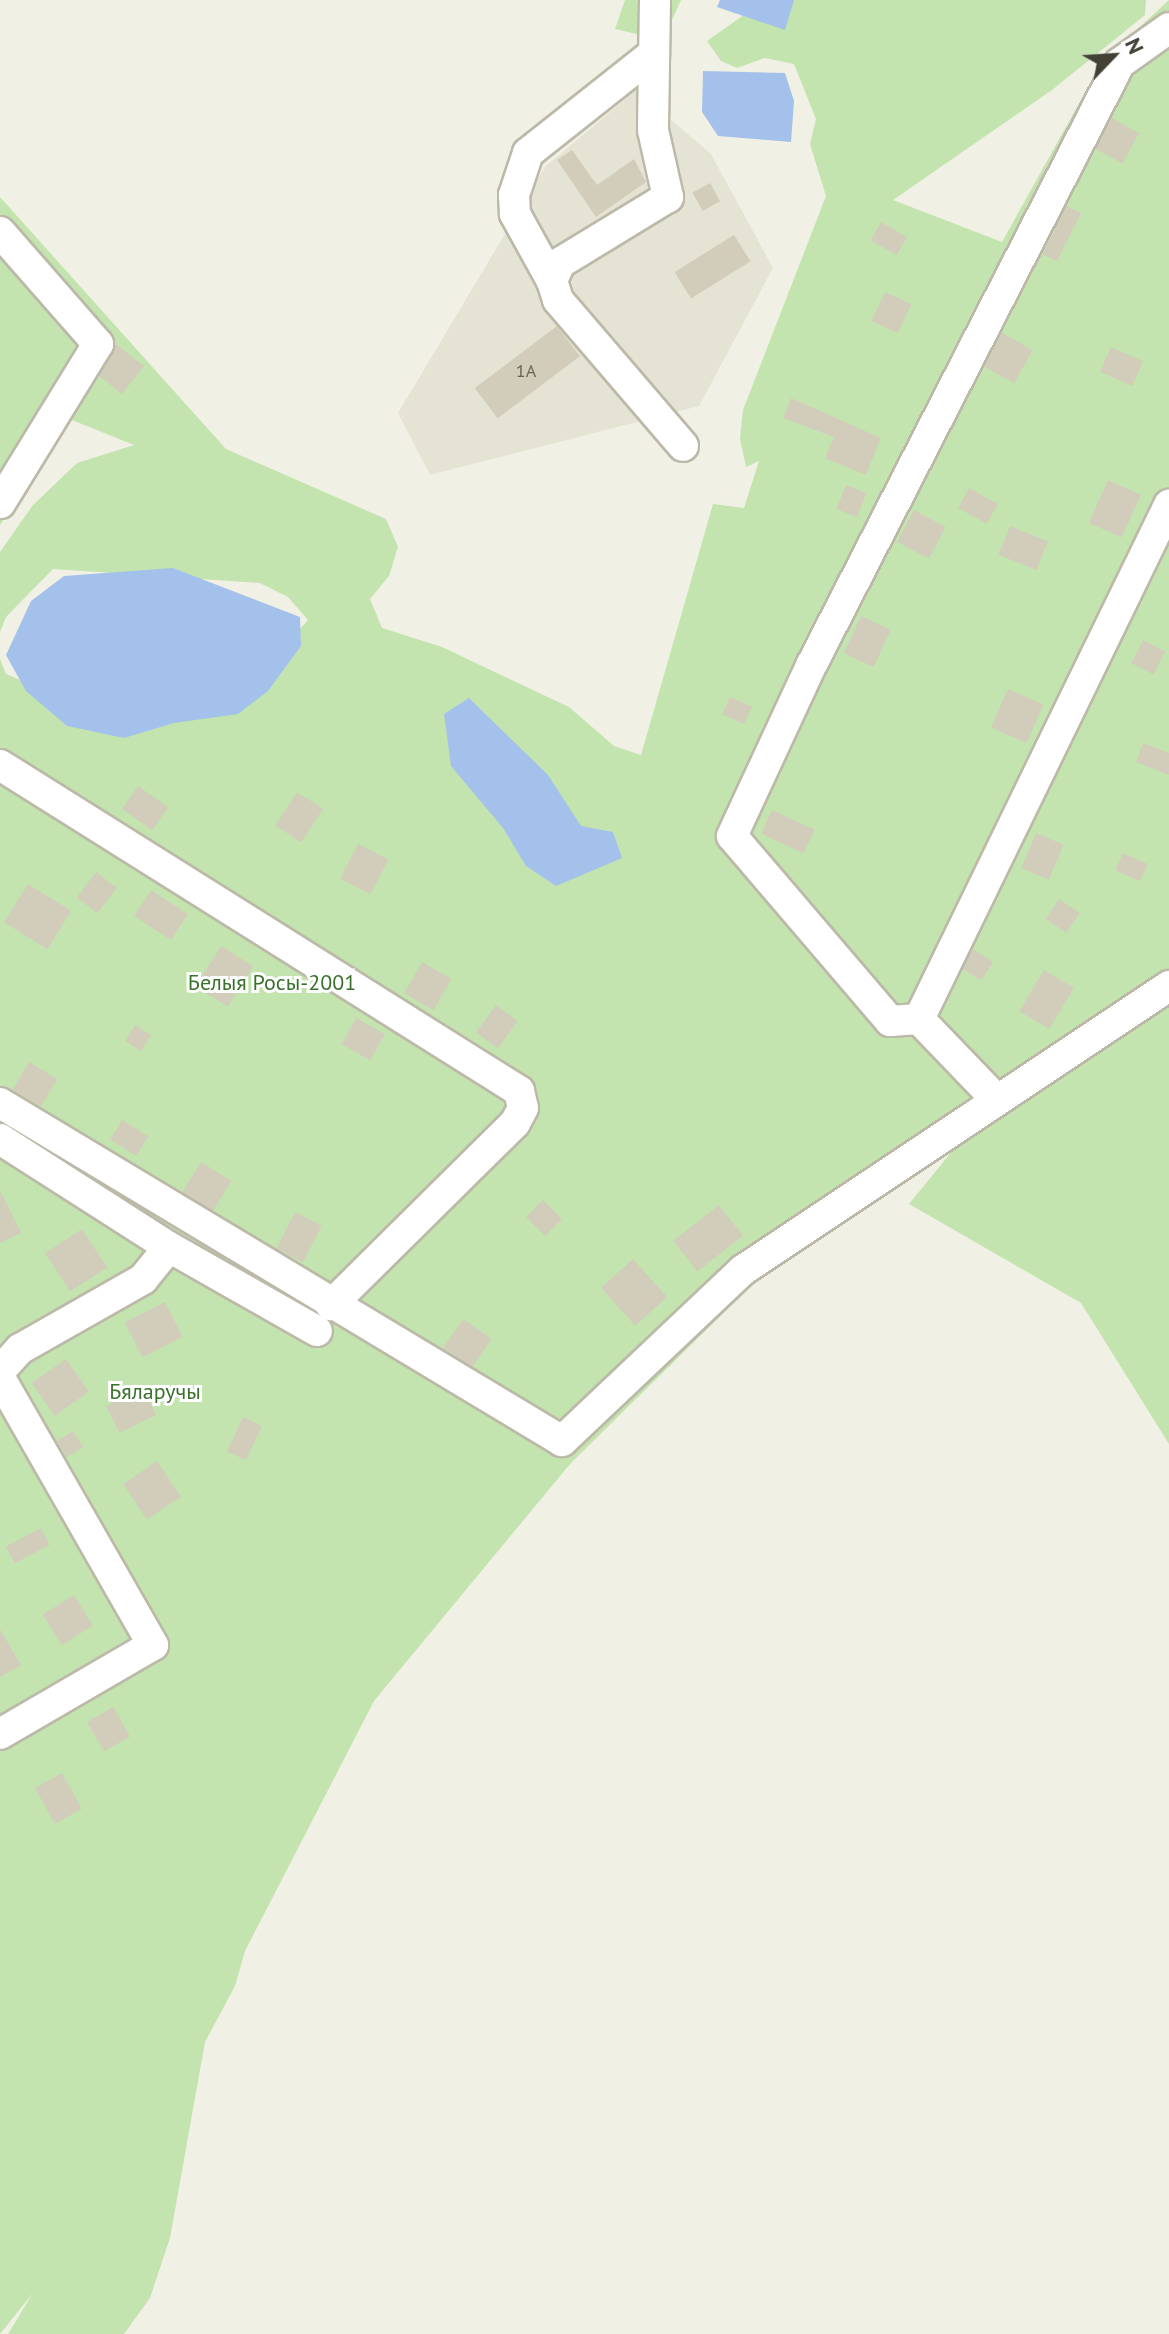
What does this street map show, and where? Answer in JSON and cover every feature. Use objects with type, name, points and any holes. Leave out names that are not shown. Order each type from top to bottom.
[{"type":"street","points":[[552,281],[560,263],[668,197],[653,130],[655,0]]},
{"type":"street","points":[[919,1019],[890,1021],[732,836],[812,664],[1120,63],[1169,28]]},
{"type":"street","points":[[654,53],[528,153],[514,195],[515,214],[552,281],[558,300],[683,446]]},
{"type":"street","points":[[0,232],[98,344],[0,503]]},
{"type":"street","points":[[919,1019],[1169,505]]},
{"type":"street","points":[[0,765],[519,1091],[523,1108],[515,1123],[324,1318]]},
{"type":"street","points":[[0,1139],[169,1247],[324,1318],[562,1441],[743,1270],[995,1098],[1169,986]]},
{"type":"street","points":[[919,1019],[995,1098]]},
{"type":"street","points":[[0,1103],[324,1318]]},
{"type":"street","points":[[0,1371],[20,1349],[143,1279],[169,1247]]},
{"type":"street","points":[[0,1378],[153,1645],[0,1734]]},
{"type":"shaded area","points":[[636,90],[711,154],[773,268],[699,406],[430,475],[398,413],[545,167]]},
{"type":"green space","points":[[625,0],[681,0],[663,40],[615,29]]},
{"type":"green space","points":[[765,0],[1146,0],[1145,15],[1052,90],[893,200],[1002,242],[1102,62],[1169,0],[1169,1444],[1081,1303],[909,1204],[971,1128],[760,1277],[570,1464],[374,1701],[245,1951],[235,1986],[205,2042],[170,2238],[150,2298],[124,2334],[8,2334],[33,2293],[0,2334],[0,659],[6,674],[116,721],[270,662],[308,620],[288,597],[260,583],[53,569],[6,617],[0,632],[0,552],[33,505],[77,463],[134,445],[67,418],[0,525],[0,197],[226,449],[386,519],[398,547],[389,576],[370,599],[382,628],[442,647],[569,707],[614,746],[641,755],[713,504],[744,508],[759,461],[746,467],[740,439],[743,410],[826,196],[810,144],[816,119],[794,64],[765,58],[737,68],[721,61],[707,41]]},
{"type":"water","points":[[720,0],[794,0],[785,30],[717,7]]},
{"type":"water","points":[[703,71],[785,73],[794,101],[791,142],[718,136],[702,112]]},
{"type":"water","points":[[173,568],[300,617],[301,646],[268,691],[238,714],[174,723],[124,738],[67,726],[26,691],[6,655],[31,601],[64,576]]},
{"type":"water","points":[[469,698],[548,775],[581,826],[613,832],[622,858],[556,886],[526,866],[503,828],[451,766],[444,714]]},
{"type":"building","points":[[1112,118],[1139,133],[1122,164],[1095,149]]},
{"type":"building","points":[[572,150],[597,185],[634,159],[646,182],[596,217],[557,160]]},
{"type":"building","points":[[710,183],[720,201],[703,211],[693,193]]},
{"type":"building","points":[[1067,206],[1081,213],[1057,261],[1042,254]]},
{"type":"building","points":[[881,222],[907,237],[896,255],[870,240]]},
{"type":"building","points":[[734,235],[750,261],[691,298],[675,272]]},
{"type":"building","points":[[885,292],[911,304],[898,333],[871,321]]},
{"type":"building","points":[[557,326],[580,356],[498,418],[475,388]]},
{"type":"building","points":[[1002,333],[1033,350],[1014,383],[984,366]]},
{"type":"building","points":[[116,344],[144,366],[122,394],[99,376]]},
{"type":"building","points":[[1111,347],[1143,361],[1132,386],[1100,372]]},
{"type":"building","points":[[791,398],[881,438],[866,475],[825,458],[834,437],[783,418]]},
{"type":"building","points":[[1108,480],[1141,495],[1122,538],[1089,523]]},
{"type":"building","points":[[846,485],[866,493],[857,517],[836,509]]},
{"type":"building","points":[[969,488],[998,504],[987,524],[958,508]]},
{"type":"building","points":[[914,510],[946,527],[929,559],[897,542]]},
{"type":"building","points":[[1010,526],[1048,541],[1036,570],[998,555]]},
{"type":"building","points":[[861,616],[891,630],[874,667],[844,653]]},
{"type":"building","points":[[1143,640],[1165,651],[1153,675],[1131,663]]},
{"type":"building","points":[[1008,689],[1044,705],[1027,743],[991,727]]},
{"type":"building","points":[[730,697],[752,707],[744,724],[722,714]]},
{"type":"building","points":[[1143,743],[1169,753],[1169,775],[1136,762]]},
{"type":"building","points":[[138,786],[168,807],[152,830],[122,809]]},
{"type":"building","points":[[297,792],[323,809],[301,842],[275,826]]},
{"type":"building","points":[[772,810],[815,830],[804,853],[761,834]]},
{"type":"building","points":[[1036,833],[1064,845],[1049,880],[1021,868]]},
{"type":"building","points":[[358,844],[388,859],[371,894],[340,879]]},
{"type":"building","points":[[1123,853],[1148,864],[1140,881],[1115,870]]},
{"type":"building","points":[[96,872],[117,888],[98,913],[77,898]]},
{"type":"building","points":[[28,884],[71,911],[47,949],[4,922]]},
{"type":"building","points":[[151,890],[188,914],[171,940],[134,916]]},
{"type":"building","points":[[1059,899],[1080,913],[1066,933],[1046,919]]},
{"type":"building","points":[[221,946],[253,966],[228,1007],[196,987]]},
{"type":"building","points":[[973,949],[993,962],[981,981],[961,967]]},
{"type":"building","points":[[422,962],[451,979],[433,1010],[404,993]]},
{"type":"building","points":[[1044,970],[1074,988],[1049,1029],[1019,1011]]},
{"type":"building","points":[[496,1005],[518,1021],[498,1048],[476,1033]]},
{"type":"building","points":[[356,1018],[385,1034],[370,1060],[341,1044]]},
{"type":"building","points":[[135,1025],[151,1035],[141,1051],[125,1041]]},
{"type":"building","points":[[29,1062],[57,1079],[41,1106],[13,1089]]},
{"type":"building","points":[[122,1120],[148,1136],[136,1156],[110,1140]]},
{"type":"building","points":[[201,1162],[232,1181],[212,1212],[182,1193]]},
{"type":"building","points":[[0,1190],[21,1233],[0,1243]]},
{"type":"building","points":[[543,1200],[562,1219],[545,1236],[526,1217]]},
{"type":"building","points":[[719,1205],[743,1236],[697,1271],[673,1241]]},
{"type":"building","points":[[295,1212],[322,1226],[303,1262],[276,1249]]},
{"type":"building","points":[[82,1229],[107,1268],[70,1292],[45,1253]]},
{"type":"building","points":[[633,1259],[667,1297],[635,1326],[601,1288]]},
{"type":"building","points":[[165,1302],[183,1337],[143,1357],[125,1322]]},
{"type":"building","points":[[463,1319],[492,1339],[472,1368],[443,1348]]},
{"type":"building","points":[[66,1359],[89,1392],[55,1416],[32,1383]]},
{"type":"building","points":[[143,1388],[156,1415],[119,1433],[106,1406]]},
{"type":"building","points":[[243,1417],[262,1426],[246,1460],[227,1451]]},
{"type":"building","points":[[73,1431],[83,1447],[67,1457],[57,1441]]},
{"type":"building","points":[[157,1461],[181,1497],[147,1520],[123,1484]]},
{"type":"building","points":[[41,1528],[50,1545],[15,1564],[6,1547]]},
{"type":"building","points":[[74,1595],[93,1626],[62,1645],[43,1615]]},
{"type":"building","points":[[0,1629],[21,1665],[0,1677]]},
{"type":"building","points":[[113,1707],[130,1736],[104,1751],[87,1722]]},
{"type":"building","points":[[62,1773],[82,1809],[55,1824],[35,1788]]},
{"type":"park label","name":"Белыя Росы-2001","points":[[272,983]]},
{"type":"park label","name":"Бяларучы","points":[[155,1392]]}]
